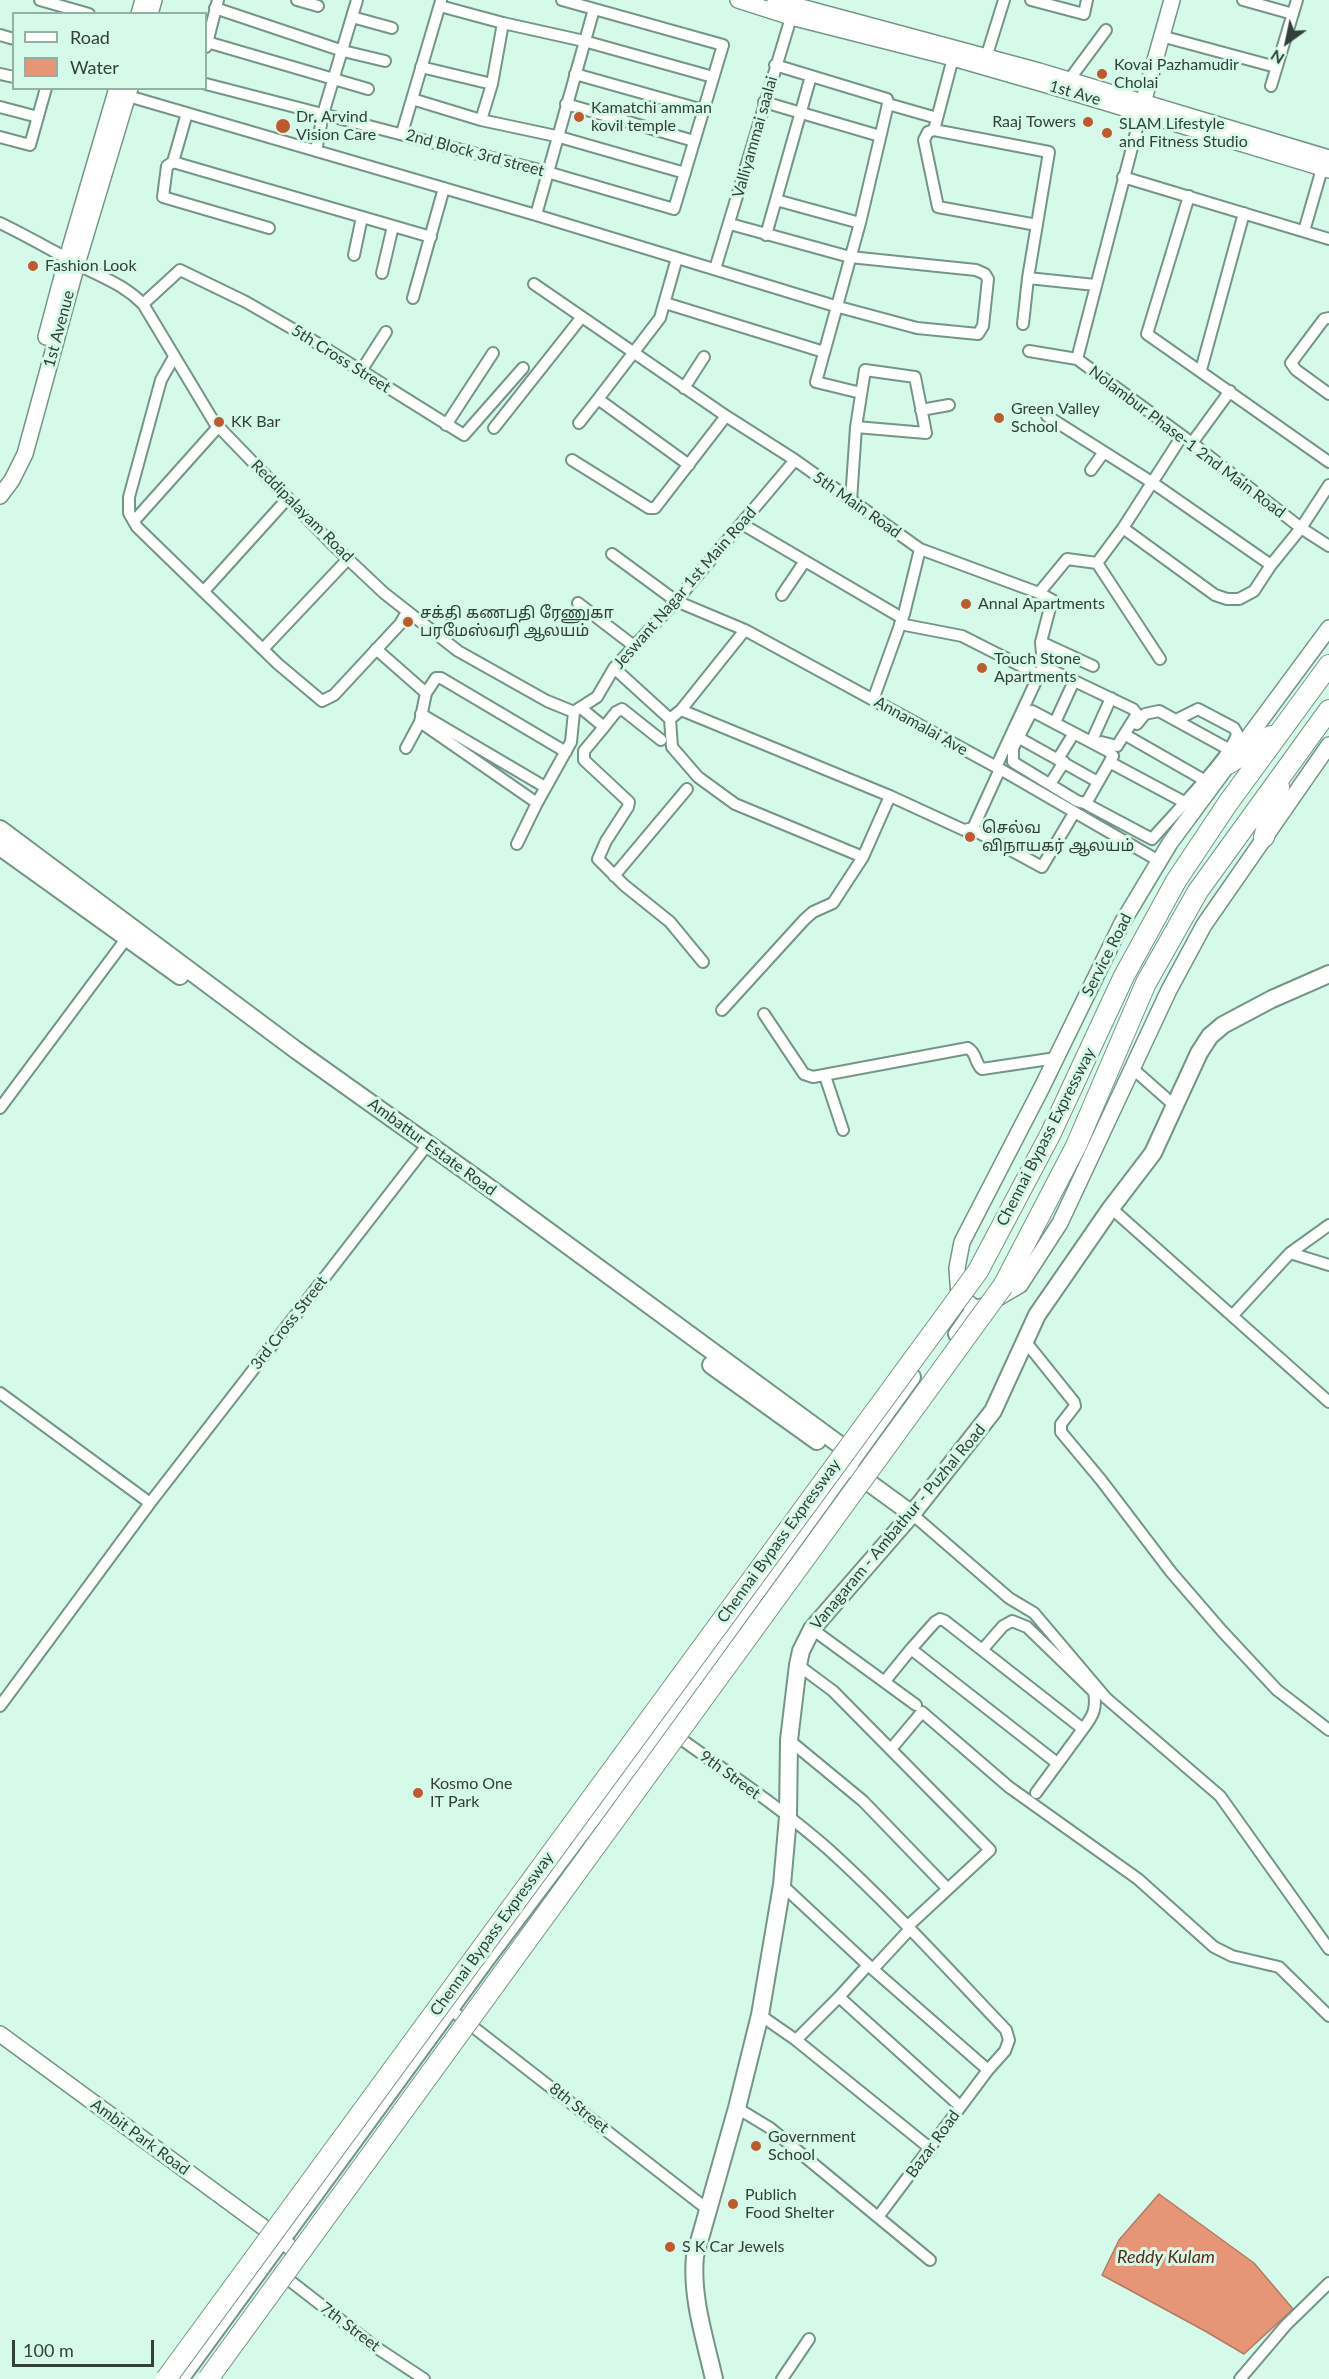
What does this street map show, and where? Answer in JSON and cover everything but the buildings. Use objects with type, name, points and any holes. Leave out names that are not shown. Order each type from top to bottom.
[{"type":"highway","name":"Chennai Bypass Expressway","points":[[166,2379],[978,1270],[1050,1135],[1124,976],[1176,881],[1280,730],[1329,665]]},
{"type":"highway","name":"Chennai Bypass Expressway","points":[[208,2379],[1003,1286],[1076,1146],[1146,983],[1198,891],[1329,710]]},
{"type":"highway","points":[[1229,757],[1280,730]]},
{"type":"highway","points":[[1264,837],[1282,773]]},
{"type":"main road","name":"Ambattur Estate Road","points":[[0,829],[131,933]]},
{"type":"main road","name":"Ambattur Estate Road","points":[[0,847],[131,933],[296,1050],[823,1440],[912,1514]]},
{"type":"main road","name":"Vanagaram - Ambathur - Puzhal Road","points":[[714,2379],[698,2310],[693,2276],[697,2241],[737,2108],[760,2016],[782,1885],[788,1817],[789,1740],[801,1651],[812,1629],[912,1514],[993,1411],[1037,1315],[1111,1208],[1154,1153],[1199,1053],[1210,1036],[1223,1025],[1272,999],[1329,974]]},
{"type":"main road","points":[[180,2379],[287,2245],[666,1729],[971,1305]]},
{"type":"main road","points":[[200,2379],[278,2271],[287,2245]]},
{"type":"street","points":[[39,0],[70,7]]},
{"type":"street","points":[[297,0],[318,6]]},
{"type":"street","points":[[316,151],[323,114],[357,0]]},
{"type":"street","points":[[412,99],[481,120],[556,136],[685,173],[723,45],[562,0]]},
{"type":"street","points":[[738,0],[795,8]]},
{"type":"street","points":[[775,0],[893,37],[985,62],[1069,80],[1142,107],[1172,0]]},
{"type":"street","points":[[985,62],[1004,0]]},
{"type":"street","points":[[1030,0],[1084,14],[1087,0]]},
{"type":"street","points":[[1243,0],[1293,14]]},
{"type":"street","points":[[1271,86],[1297,0]]},
{"type":"street","points":[[402,134],[440,3],[503,23],[584,41],[713,78]]},
{"type":"street","points":[[207,40],[216,4],[343,51],[386,61]]},
{"type":"street","name":"Valliyammai saalai","points":[[715,269],[775,65],[795,8]]},
{"type":"street","points":[[536,214],[556,136],[594,9]]},
{"type":"street","points":[[352,17],[392,28]]},
{"type":"street","points":[[481,120],[492,84],[503,23]]},
{"type":"street","points":[[1069,80],[1106,30]]},
{"type":"street","points":[[1161,36],[1276,67]]},
{"type":"street","name":"1st Ave","points":[[893,37],[953,58],[985,62],[1327,163]]},
{"type":"street","points":[[207,44],[368,89]]},
{"type":"street","points":[[934,130],[953,58]]},
{"type":"street","points":[[775,65],[887,99],[888,104],[860,223],[835,306],[816,382],[861,393]]},
{"type":"street","points":[[421,67],[492,84]]},
{"type":"street","points":[[575,74],[703,110]]},
{"type":"street","points":[[766,235],[811,76]]},
{"type":"street","name":"2nd Block 3rd street","points":[[207,84],[547,171],[674,209],[685,173]]},
{"type":"street","points":[[0,137],[30,145],[45,90]]},
{"type":"street","points":[[122,93],[536,214],[835,306],[917,328],[978,334],[983,326],[988,279],[985,274],[976,270],[850,257],[730,224]]},
{"type":"street","name":"1st Avenue","points":[[0,479],[19,441],[122,93]]},
{"type":"street","points":[[764,102],[880,136]]},
{"type":"street","points":[[566,104],[694,141]]},
{"type":"street","points":[[888,104],[937,118]]},
{"type":"street","points":[[0,106],[38,117]]},
{"type":"street","name":"Nolambur Phase-1 2nd Main Road","points":[[1142,107],[1077,359],[1192,443],[1301,528],[1329,546]]},
{"type":"street","points":[[187,113],[173,162],[167,166],[163,197],[269,228]]},
{"type":"street","points":[[1023,324],[1036,225],[1049,152],[934,130],[928,132],[924,140],[938,207],[1036,225]]},
{"type":"street","points":[[173,162],[431,237]]},
{"type":"street","points":[[1304,231],[1327,163]]},
{"type":"street","points":[[1123,177],[1329,239]]},
{"type":"street","points":[[413,298],[444,188]]},
{"type":"street","points":[[1189,196],[1147,334],[1329,462]]},
{"type":"street","points":[[776,200],[860,223]]},
{"type":"street","points":[[1201,370],[1244,213]]},
{"type":"street","points":[[354,255],[362,217]]},
{"type":"street","name":"Reddipalayam Road","points":[[0,223],[129,290],[143,304],[218,427],[348,559],[407,612],[458,651],[547,701],[577,710],[604,727]]},
{"type":"street","points":[[382,273],[393,226]]},
{"type":"street","points":[[579,423],[660,318],[677,258]]},
{"type":"street","name":"1st Avenue","points":[[0,496],[12,480],[25,454],[72,261]]},
{"type":"street","name":"5th Cross Street","points":[[143,304],[180,270],[246,302],[460,434],[468,433],[523,368]]},
{"type":"street","points":[[1028,278],[1095,285]]},
{"type":"street","name":"5th Main Road","points":[[534,284],[633,354],[795,460],[920,549],[1039,593],[1052,600],[1041,642]]},
{"type":"street","points":[[665,303],[824,352]]},
{"type":"street","points":[[494,428],[582,318]]},
{"type":"street","points":[[1329,318],[1324,320],[1291,363],[1296,370],[1329,394]]},
{"type":"street","points":[[361,371],[386,332]]},
{"type":"street","points":[[1029,351],[1077,359]]},
{"type":"street","points":[[446,425],[493,353]]},
{"type":"street","points":[[174,357],[161,380],[129,497],[129,513],[134,522],[263,649],[322,701],[334,695],[400,624],[407,612]]},
{"type":"street","points":[[684,388],[704,357]]},
{"type":"street","points":[[851,501],[856,427],[865,370],[915,377],[926,433],[856,427]]},
{"type":"street","points":[[1192,443],[1230,391]]},
{"type":"street","points":[[598,399],[689,465]]},
{"type":"street","points":[[921,410],[949,405]]},
{"type":"street","points":[[572,460],[652,509],[658,507],[726,416]]},
{"type":"street","points":[[1047,416],[1153,483],[1271,565]]},
{"type":"street","points":[[134,522],[218,427]]},
{"type":"street","points":[[1097,563],[1123,528],[1182,436]]},
{"type":"street","points":[[1091,470],[1104,452]]},
{"type":"street","name":"Jeswant Nagar 1st Main Road","points":[[577,710],[597,697],[615,668],[676,601],[795,460]]},
{"type":"street","points":[[1123,528],[1215,595],[1239,599],[1254,591],[1271,565],[1301,528],[1329,485]]},
{"type":"street","points":[[204,591],[288,498]]},
{"type":"street","points":[[741,524],[901,621],[962,636],[1074,681],[1133,709],[1137,714],[1117,746],[1107,745],[1030,704]]},
{"type":"street","points":[[873,700],[901,621],[920,549]]},
{"type":"street","name":"Annamalai Ave","points":[[612,554],[676,601],[745,630],[998,768],[1160,861]]},
{"type":"street","points":[[263,649],[348,559]]},
{"type":"street","points":[[1039,593],[1067,559],[1097,563],[1160,659]]},
{"type":"street","points":[[782,595],[805,561]]},
{"type":"street","points":[[578,603],[634,646]]},
{"type":"street","name":"Service Road","points":[[971,1305],[959,1296],[957,1268],[962,1242],[1122,923],[1229,757],[1329,628]]},
{"type":"street","points":[[670,719],[681,710],[745,630]]},
{"type":"street","points":[[1041,642],[1093,666]]},
{"type":"street","points":[[972,829],[1044,670],[1041,642]]},
{"type":"street","points":[[376,649],[426,693]]},
{"type":"street","points":[[615,668],[670,719],[672,747],[698,777],[719,794],[735,804],[862,857]]},
{"type":"street","points":[[406,748],[420,718],[426,693],[436,678],[441,678],[566,752]]},
{"type":"street","points":[[1057,718],[1074,681]]},
{"type":"street","points":[[1093,738],[1111,698]]},
{"type":"street","points":[[661,740],[622,709],[616,712],[584,751],[582,758],[629,802],[598,856],[600,864],[670,922],[703,962]]},
{"type":"street","points":[[1142,851],[1204,780],[1229,757],[1237,733],[1234,728],[1198,709],[1176,720]]},
{"type":"street","points":[[517,843],[545,787],[566,752],[577,710]]},
{"type":"street","points":[[681,710],[890,796],[964,830],[972,829],[1042,867],[1078,814],[1088,805],[1145,714],[1159,711],[1176,720],[1229,757]]},
{"type":"street","points":[[1032,711],[1108,751],[1113,756],[1084,802],[1013,762],[1015,735],[1032,711]]},
{"type":"street","points":[[420,718],[545,787]]},
{"type":"street","points":[[420,718],[537,803]]},
{"type":"street","points":[[1050,784],[1074,733]]},
{"type":"street","points":[[1015,735],[1098,782]]},
{"type":"street","points":[[1129,737],[1204,780]]},
{"type":"street","points":[[971,1305],[984,1306],[1014,1290],[1026,1276],[1060,1223],[1169,990],[1204,925],[1329,745]]},
{"type":"street","points":[[1113,764],[1184,802]]},
{"type":"street","points":[[614,876],[687,789]]},
{"type":"street","points":[[722,1010],[805,919],[813,912],[833,903],[862,857],[890,796]]},
{"type":"street","points":[[1088,805],[1152,838]]},
{"type":"street","points":[[0,1108],[131,933]]},
{"type":"street","points":[[764,1014],[804,1074],[813,1077],[968,1048],[974,1052],[979,1067],[982,1069],[1056,1058]]},
{"type":"street","points":[[1132,1068],[1175,1106]]},
{"type":"street","points":[[825,1076],[843,1130]]},
{"type":"street","name":"3rd Cross Street","points":[[0,1706],[150,1503],[426,1147]]},
{"type":"street","points":[[1111,1208],[1329,1402]]},
{"type":"street","points":[[1233,1315],[1290,1253],[1329,1225]]},
{"type":"street","points":[[1290,1253],[1329,1265]]},
{"type":"street","points":[[1025,1341],[1074,1402],[1075,1407],[1061,1424],[1061,1432],[1171,1572],[1222,1631],[1277,1690],[1329,1730]]},
{"type":"street","points":[[0,1393],[150,1503]]},
{"type":"street","points":[[912,1514],[1009,1598],[1034,1613],[1106,1698],[1220,1796],[1329,1949]]},
{"type":"street","points":[[885,1681],[940,1619],[983,1649],[1083,1729]]},
{"type":"street","points":[[983,1649],[1003,1626],[1012,1621],[1027,1627],[1094,1692],[1096,1705],[1093,1716],[1036,1793]]},
{"type":"street","points":[[812,1629],[916,1705]]},
{"type":"street","points":[[911,1649],[1057,1763]]},
{"type":"street","points":[[796,2040],[947,1888],[990,1850],[833,1691],[798,1665]]},
{"type":"street","points":[[891,1749],[922,1712],[1009,1787],[1138,1879],[1214,1947],[1232,1956],[1279,1967],[1329,2016]]},
{"type":"street","name":"9th Street","points":[[666,1729],[788,1817],[826,1848],[909,1927]]},
{"type":"street","points":[[789,1740],[863,1801],[947,1888]]},
{"type":"street","points":[[782,1885],[870,1967],[988,2070]]},
{"type":"street","name":"Bazar Road","points":[[878,2217],[931,2149],[960,2106],[1005,2051],[1010,2040],[1006,2030],[909,1927]]},
{"type":"street","points":[[839,1997],[960,2106]]},
{"type":"street","name":"8th Street","points":[[456,2013],[707,2209]]},
{"type":"street","points":[[760,2016],[796,2040],[931,2149]]},
{"type":"street","name":"Ambit Park Road","points":[[0,2034],[287,2245]]},
{"type":"street","points":[[737,2108],[770,2128],[930,2260]]},
{"type":"street","name":"7th Street","points":[[278,2271],[374,2346],[424,2379]]},
{"type":"street","points":[[1240,2379],[1286,2325],[1329,2283]]},
{"type":"street","points":[[782,2379],[809,2339]]},
{"type":"water","name":"Reddy Kulam","points":[[1159,2194],[1254,2263],[1293,2309],[1244,2354],[1102,2275],[1119,2240]]},
{"type":"place","name":"Kovai Pazhamudir Cholai","points":[[1102,74]]},
{"type":"place","name":"Kamatchi amman kovil temple","points":[[579,117]]},
{"type":"place","name":"Raaj Towers","points":[[1088,122]]},
{"type":"place","name":"Dr. Arvind Vision Care","points":[[283,126]]},
{"type":"place","name":"SLAM Lifestyle and Fitness Studio","points":[[1107,133]]},
{"type":"place","name":"Fashion Look","points":[[33,266]]},
{"type":"place","name":"Green Valley School","points":[[999,418]]},
{"type":"place","name":"KK Bar","points":[[219,422]]},
{"type":"place","name":"Annal Apartments","points":[[966,604]]},
{"type":"place","name":"சக்தி கணபதி ரேணுகா பரமேஸ்வரி ஆலயம்","points":[[408,622]]},
{"type":"place","name":"Touch Stone Apartments","points":[[982,668]]},
{"type":"place","name":"செல்வ விநாயகர் ஆலயம்","points":[[970,837]]},
{"type":"place","name":"Kosmo One IT Park","points":[[418,1793]]},
{"type":"place","name":"Government School","points":[[756,2146]]},
{"type":"place","name":"Publich Food Shelter","points":[[733,2204]]},
{"type":"place","name":"S K Car Jewels","points":[[670,2247]]}]
